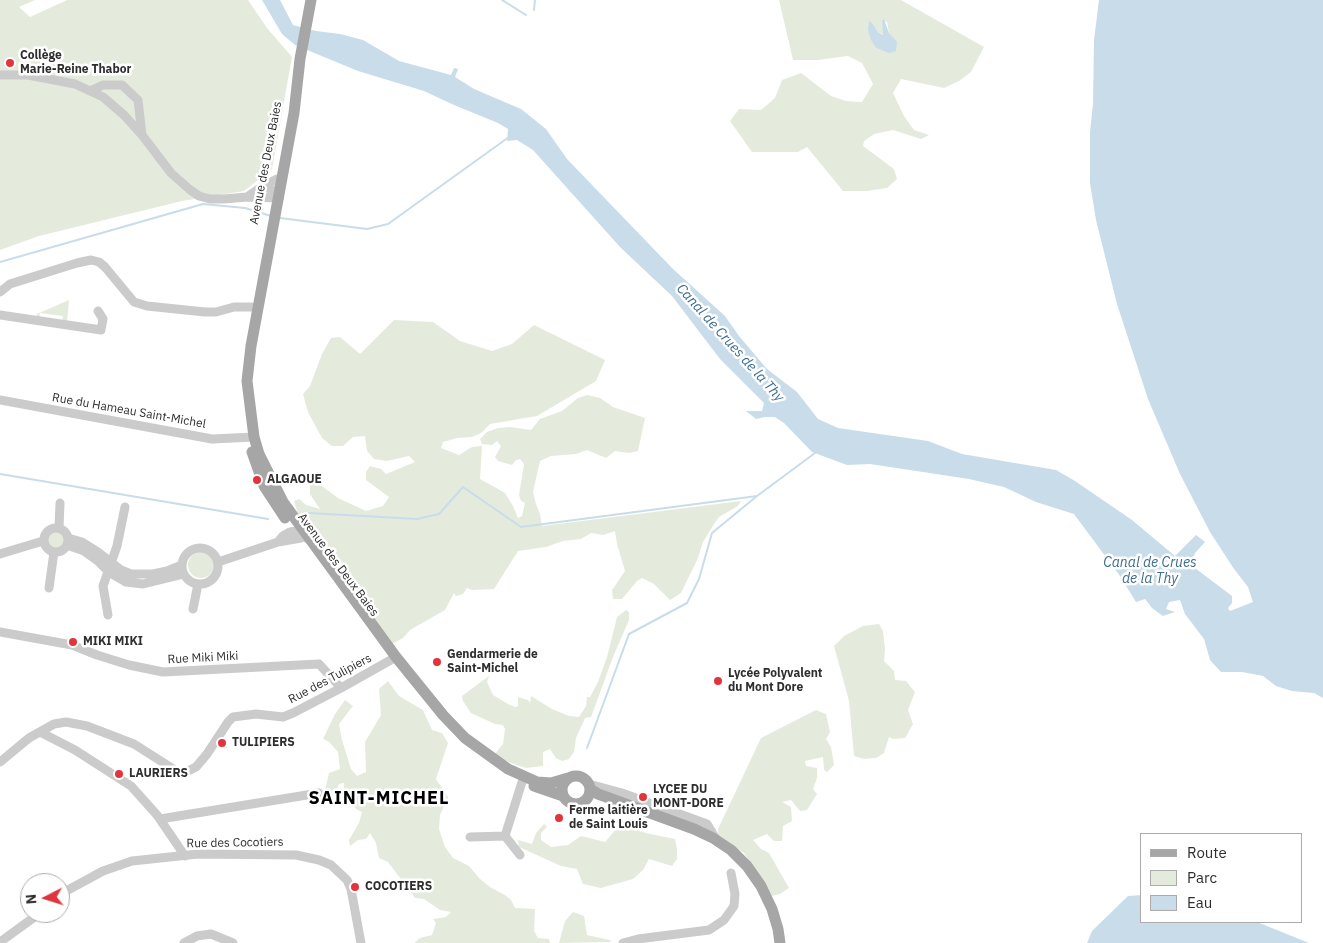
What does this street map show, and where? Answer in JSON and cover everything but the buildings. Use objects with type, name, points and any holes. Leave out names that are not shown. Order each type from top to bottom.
[{"type":"main road","points":[[295,89],[310,0]]},
{"type":"main road","name":"Avenue des Deux Baies","points":[[275,200],[277,179],[295,89]]},
{"type":"main road","name":"Avenue des Deux Baies","points":[[295,89],[294,113],[275,200],[249,364],[247,381],[251,438],[283,502],[422,698],[462,743],[490,764],[522,782],[563,796],[574,804],[578,804],[589,791]]},
{"type":"main road","name":"Avenue des Deux Baies","points":[[271,223],[252,306],[242,385],[256,467],[264,486],[284,516],[394,658],[443,715],[466,738],[489,757],[508,769],[537,782],[551,783],[572,776],[580,776],[587,780],[589,791]]},
{"type":"main road","points":[[563,796],[562,784],[568,778]]},
{"type":"main road","name":"Avenue des Deux Baies","points":[[589,791],[694,829],[718,842],[739,858],[761,886],[772,909],[780,943]]},
{"type":"street","points":[[0,75],[28,75],[75,84],[103,96],[142,135],[171,173],[188,189],[199,196],[210,199],[247,197],[275,200]]},
{"type":"street","points":[[90,91],[103,85],[122,85],[138,100],[142,135]]},
{"type":"street","points":[[247,197],[277,179]]},
{"type":"street","points":[[263,186],[275,200]]},
{"type":"street","points":[[0,292],[10,284],[91,260],[99,262],[105,267],[134,302],[148,306],[216,312],[234,307],[252,306]]},
{"type":"street","points":[[0,315],[101,330],[103,319],[98,311]]},
{"type":"street","name":"Rue du Hameau Saint-Michel","points":[[0,400],[212,438],[251,438]]},
{"type":"street","points":[[59,528],[60,503]]},
{"type":"street","points":[[108,615],[103,586],[104,579],[109,572],[118,546],[125,507]]},
{"type":"street","points":[[280,539],[284,516]]},
{"type":"street","points":[[59,528],[65,532],[67,542],[62,551],[54,552],[47,548],[43,541],[48,530],[59,528]]},
{"type":"street","points":[[218,562],[280,539],[290,532],[303,534],[322,559],[328,563]]},
{"type":"street","points":[[0,554],[43,541]]},
{"type":"street","points":[[67,542],[82,542],[131,574],[141,575],[183,569]]},
{"type":"street","points":[[67,542],[84,551],[109,572],[126,582],[143,584],[183,569]]},
{"type":"street","points":[[202,548],[212,552],[218,562],[213,579],[198,584],[192,582],[183,569],[186,554],[191,550],[202,548]]},
{"type":"street","points":[[48,588],[54,552]]},
{"type":"street","points":[[194,609],[198,584]]},
{"type":"street","name":"Rue Miki Miki","points":[[0,632],[72,646],[122,663],[163,672],[319,664],[341,688]]},
{"type":"street","name":"Rue des Tulipiers","points":[[0,762],[29,738],[54,724],[66,722],[88,726],[134,744],[178,772],[188,771],[196,767],[207,754],[233,717],[256,714],[283,717],[341,688],[394,658]]},
{"type":"street","points":[[40,732],[75,750],[132,786],[160,819],[185,856]]},
{"type":"street","points":[[505,836],[522,782]]},
{"type":"street","points":[[589,791],[622,794],[707,824],[718,842]]},
{"type":"street","points":[[160,819],[319,793]]},
{"type":"street","points":[[470,837],[505,836]]},
{"type":"street","points":[[505,836],[520,855]]},
{"type":"street","name":"Rue des Cocotiers","points":[[70,889],[127,862],[148,858],[198,854],[296,855],[319,860],[331,865],[344,877],[349,885],[361,943]]},
{"type":"street","points":[[622,943],[638,939],[709,930],[724,920],[734,906],[736,894],[731,873]]},
{"type":"street","points":[[0,942],[26,923]]},
{"type":"street","points":[[184,943],[197,936],[211,934],[233,943]]},
{"type":"green space","points":[[0,0],[35,0],[19,7],[30,17],[67,0],[248,0],[267,28],[292,57],[272,169],[244,191],[182,201],[39,236],[0,250]]},
{"type":"green space","points":[[779,0],[901,0],[984,47],[971,72],[959,81],[944,88],[901,79],[893,93],[904,116],[914,130],[929,135],[921,139],[893,130],[874,134],[864,141],[863,146],[894,169],[897,179],[887,188],[867,191],[843,191],[807,147],[798,152],[752,152],[730,121],[739,109],[761,110],[775,98],[782,80],[801,73],[831,96],[846,101],[862,102],[873,84],[862,63],[848,56],[818,60],[793,60]],"holes":[[[882,21],[887,22],[889,33],[897,41],[882,50],[876,48],[873,24],[878,32],[884,35]]]},
{"type":"green space","points":[[69,300],[67,322],[62,321],[63,316],[40,313],[39,319],[36,318],[37,314]]},
{"type":"green space","points":[[394,320],[433,322],[460,341],[492,351],[512,344],[534,325],[605,360],[596,381],[537,416],[490,424],[481,433],[472,437],[457,438],[443,442],[441,448],[459,455],[472,447],[482,446],[480,479],[505,493],[518,518],[522,516],[525,503],[521,501],[519,495],[524,464],[520,459],[516,460],[512,465],[498,461],[495,457],[501,446],[497,441],[492,445],[482,444],[480,439],[487,432],[498,428],[510,427],[531,430],[540,419],[562,411],[578,398],[587,395],[600,398],[613,407],[645,418],[638,451],[629,453],[615,451],[606,458],[587,450],[576,454],[551,456],[540,461],[533,492],[542,526],[741,501],[738,506],[719,517],[714,524],[703,542],[698,558],[681,593],[670,600],[654,584],[642,578],[637,581],[622,599],[613,599],[612,590],[625,571],[615,531],[603,535],[591,533],[581,539],[518,551],[494,589],[472,590],[467,588],[463,594],[456,596],[454,593],[445,610],[410,630],[403,638],[392,644],[300,520],[294,501],[299,499],[306,505],[320,509],[310,494],[310,485],[315,481],[338,498],[366,511],[383,506],[389,497],[366,480],[366,472],[370,466],[381,469],[386,474],[415,462],[409,456],[387,461],[374,459],[367,451],[365,436],[353,437],[343,446],[332,446],[322,438],[308,412],[303,394],[310,386],[322,354],[331,338],[340,337],[360,354]]},
{"type":"green space","points":[[55,529],[62,532],[65,539],[62,546],[55,549],[48,546],[45,539],[48,532]]},
{"type":"green space","points":[[201,552],[210,556],[214,565],[210,574],[201,578],[192,574],[188,565],[192,556]]},
{"type":"green space","points":[[626,610],[629,612],[629,620],[591,717],[585,718],[576,738],[574,752],[569,759],[562,761],[556,758],[550,749],[543,752],[543,766],[526,768],[494,755],[503,744],[505,729],[503,725],[495,724],[471,713],[462,696],[489,676],[487,682],[493,695],[508,704],[515,707],[518,706],[518,697],[528,700],[530,703],[531,696],[552,709],[569,716],[579,717],[586,706],[587,697],[590,697],[598,682],[607,657],[617,617]]},
{"type":"green space","points":[[879,624],[883,631],[884,661],[894,671],[895,680],[906,681],[915,692],[908,710],[913,724],[905,738],[893,739],[889,737],[884,753],[876,758],[864,759],[854,756],[849,701],[834,646],[844,636],[863,626]]},
{"type":"green space","points":[[388,681],[399,696],[423,710],[432,730],[442,733],[448,743],[436,779],[448,797],[440,815],[439,829],[445,847],[453,858],[469,866],[480,879],[511,900],[515,908],[535,909],[534,931],[538,938],[549,939],[550,943],[414,943],[420,938],[432,935],[436,923],[433,919],[446,917],[451,912],[440,910],[424,899],[415,898],[388,862],[379,858],[376,843],[370,833],[366,839],[358,840],[350,846],[349,840],[359,823],[362,812],[356,809],[350,800],[344,796],[344,783],[339,784],[336,792],[329,800],[324,795],[329,773],[340,769],[338,752],[329,742],[323,739],[335,714],[345,700],[353,706],[339,724],[342,740],[351,769],[357,776],[366,772],[365,742],[381,715],[379,689]]},
{"type":"green space","points":[[816,710],[826,714],[830,732],[826,739],[831,747],[834,765],[827,772],[824,770],[823,757],[805,761],[806,766],[817,768],[817,778],[813,789],[817,794],[807,810],[800,811],[791,800],[782,802],[791,807],[792,821],[783,826],[782,841],[774,841],[767,834],[753,840],[761,849],[769,853],[789,888],[780,894],[772,896],[744,853],[719,838],[718,829],[761,738]]},
{"type":"green space","points":[[544,824],[547,827],[541,833],[541,840],[551,847],[568,845],[581,836],[605,842],[619,826],[675,839],[677,859],[672,866],[649,859],[643,870],[633,879],[601,888],[583,884],[577,869],[561,866],[519,847],[518,840],[532,844],[536,833]]},
{"type":"green space","points":[[573,912],[584,916],[587,935],[610,940],[611,942],[559,943],[565,921]]},
{"type":"water","name":"Canal de Crues de la Thy","points":[[262,0],[280,0],[293,25],[363,40],[399,61],[451,75],[454,68],[458,69],[455,77],[474,89],[521,109],[546,129],[567,159],[673,269],[725,316],[767,369],[797,392],[818,419],[838,428],[928,441],[962,454],[1056,470],[1132,520],[1175,556],[1196,535],[1205,542],[1195,553],[1191,565],[1232,596],[1232,603],[1228,608],[1230,611],[1253,602],[1248,587],[1210,532],[1180,474],[1148,399],[1117,304],[1096,220],[1090,183],[1090,132],[1093,104],[1094,40],[1099,0],[1323,0],[1323,698],[1314,693],[1292,691],[1276,686],[1263,676],[1242,672],[1221,672],[1210,660],[1204,639],[1185,614],[1180,600],[1169,602],[1166,609],[1175,612],[1163,616],[1152,608],[1145,599],[1136,602],[1120,576],[1074,514],[1036,502],[1004,487],[969,479],[870,464],[847,465],[812,452],[784,423],[775,417],[756,419],[746,411],[762,411],[764,403],[720,359],[672,296],[620,247],[533,150],[517,140],[507,141],[508,129],[498,123],[424,91],[358,71],[295,45],[282,34]]},
{"type":"water","points":[[884,19],[889,33],[897,41],[896,51],[889,53],[876,48],[868,30],[869,21],[883,35],[882,21]]},
{"type":"water","points":[[1140,895],[1140,923],[1259,923],[1309,943],[1087,943],[1092,931],[1128,896]]},
{"type":"waterway","points":[[502,0],[526,15]]},
{"type":"waterway","points":[[534,10],[535,0]]},
{"type":"waterway","points":[[280,218],[367,229],[388,224],[509,137]]},
{"type":"waterway","points":[[0,262],[203,204],[245,208],[271,216]]},
{"type":"waterway","points":[[309,513],[417,519],[439,514],[463,487],[521,527],[757,496],[815,453]]},
{"type":"waterway","points":[[0,474],[268,519]]},
{"type":"waterway","points":[[587,748],[629,634],[687,603],[699,579],[712,533],[757,496]]},
{"type":"place","name":"Collège Marie-Reine Thabor","points":[[10,63]]},
{"type":"place","name":"ALGAOUE","points":[[257,480]]},
{"type":"place","name":"MIKI MIKI","points":[[73,642]]},
{"type":"place","name":"Gendarmerie de Saint-Michel","points":[[437,662]]},
{"type":"place","name":"Lycée Polyvalent du Mont Dore","points":[[718,681]]},
{"type":"place","name":"TULIPIERS","points":[[222,743]]},
{"type":"place","name":"LAURIERS","points":[[119,774]]},
{"type":"place","name":"LYCEE DU MONT-DORE","points":[[643,797]]},
{"type":"place","name":"Ferme laitière de Saint Louis","points":[[559,818]]},
{"type":"place","name":"COCOTIERS","points":[[355,887]]},
{"type":"district","name":"SAINT-MICHEL","points":[[379,799]]}]
